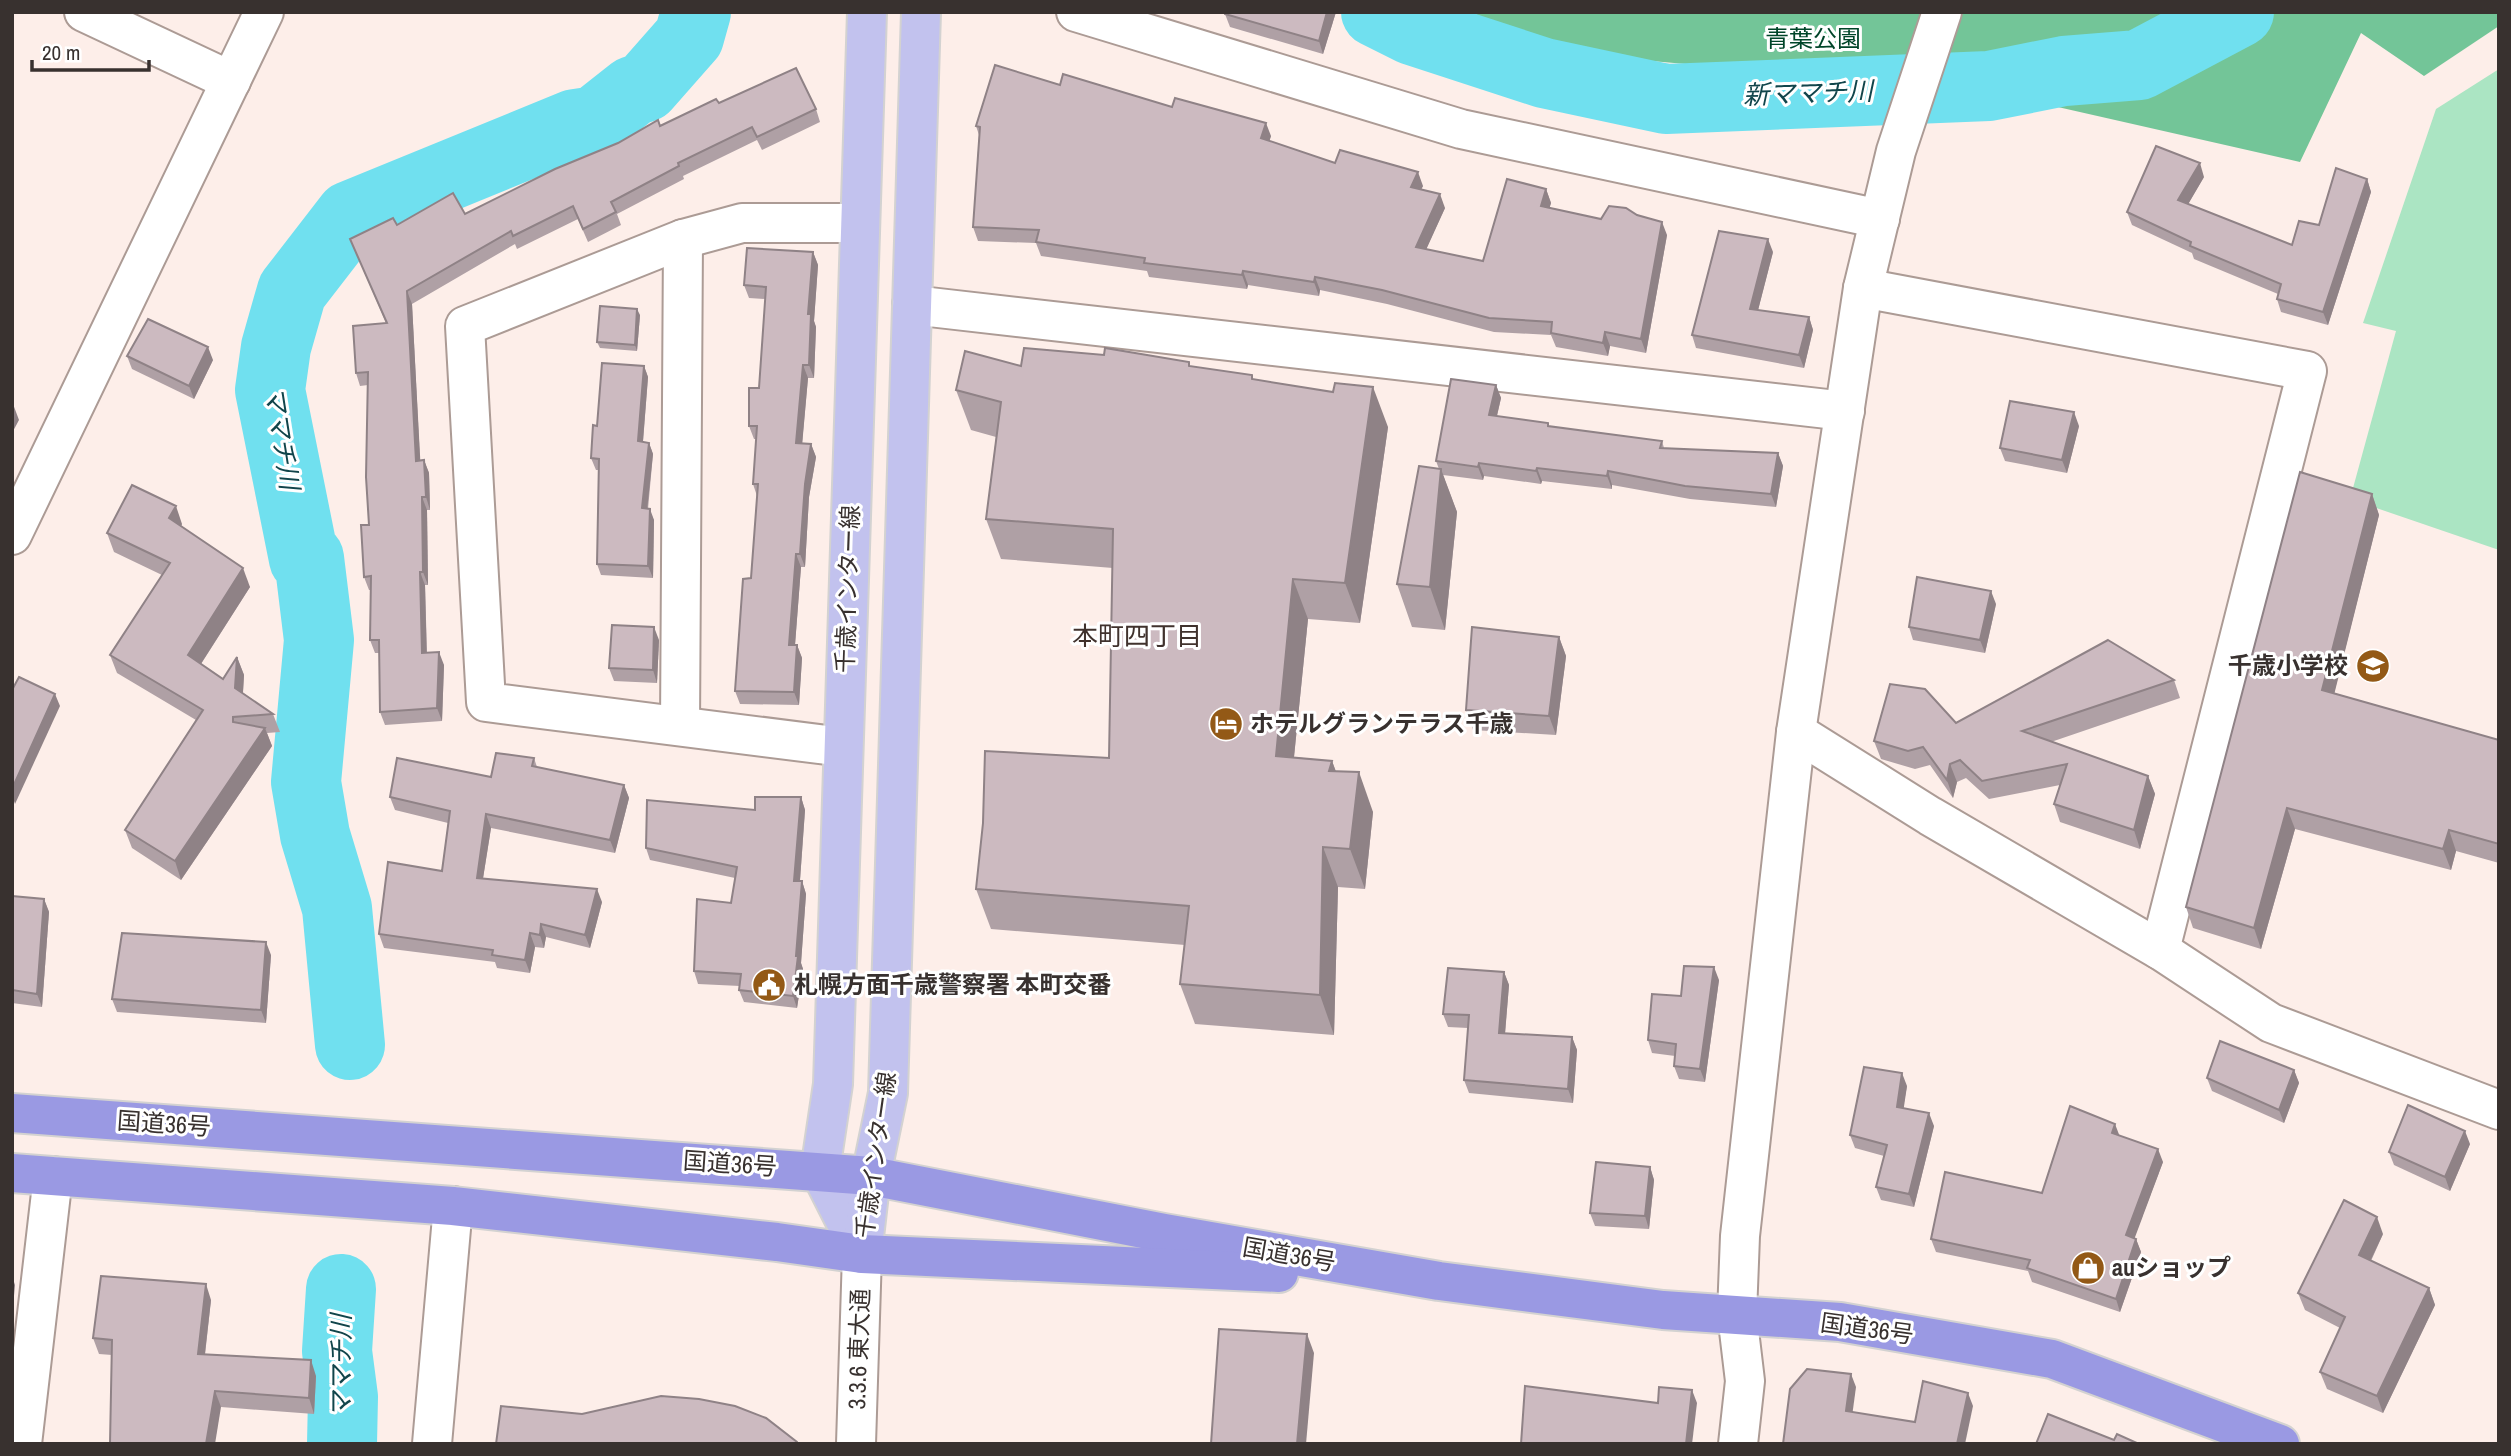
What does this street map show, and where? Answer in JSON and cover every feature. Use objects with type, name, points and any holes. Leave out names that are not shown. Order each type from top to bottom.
[{"type":"highway","name":"国道36号","points":[[12,1113],[871,1176],[1164,1233],[1439,1281],[1663,1310],[1840,1322],[2052,1359],[2280,1444]]},
{"type":"highway","name":"国道36号","points":[[12,1173],[453,1206],[862,1254],[1439,1281]]},
{"type":"main road","name":"千歳インター線","points":[[862,1254],[820,1171],[833,1084],[867,12]]},
{"type":"main road","name":"千歳インター線","points":[[862,1254],[871,1176],[888,1093],[920,12]]},
{"type":"street","points":[[84,12],[231,81]]},
{"type":"street","points":[[12,535],[264,12]]},
{"type":"street","points":[[1076,12],[1461,129],[1880,219]]},
{"type":"street","points":[[1738,1444],[1745,1381],[1737,1314],[1740,1236],[1796,732],[1863,288],[1896,151],[1942,12]]},
{"type":"street","points":[[843,747],[486,702],[465,326],[683,239],[742,223],[860,223]]},
{"type":"street","points":[[680,726],[683,239]]},
{"type":"street","points":[[1863,288],[2307,372],[2160,950]]},
{"type":"street","points":[[912,305],[1845,411]]},
{"type":"street","points":[[1796,732],[1930,816],[2160,950],[2271,1023],[2499,1110]]},
{"type":"street","points":[[22,1444],[53,1176]]},
{"type":"street","points":[[432,1444],[453,1206]]},
{"type":"street","name":"3.3.6 東大通","points":[[856,1444],[862,1254]]},
{"type":"green space","name":"青葉公園","points":[[1470,12],[2499,12],[2499,26],[2424,76],[2361,33],[2300,162],[2049,105],[1697,65],[1572,54]]},
{"type":"green space","points":[[2499,69],[2499,550],[2350,499],[2396,331],[2363,323],[2436,109]]},
{"type":"building","points":[[1225,12],[1327,12],[1319,41]]},
{"type":"building","points":[[995,65],[1060,85],[1063,74],[1172,107],[1175,98],[1266,123],[1261,138],[1335,163],[1340,150],[1418,172],[1411,187],[1440,194],[1416,247],[1483,261],[1507,179],[1546,189],[1541,206],[1601,219],[1609,206],[1626,208],[1637,215],[1662,222],[1641,339],[1605,332],[1603,343],[1551,333],[1552,322],[1489,318],[1382,290],[1315,277],[1314,282],[1243,271],[1242,275],[1144,263],[1145,258],[1036,242],[1039,230],[973,227],[980,127],[976,126]]},
{"type":"building","points":[[796,68],[816,109],[757,137],[752,127],[678,163],[679,166],[611,202],[616,212],[583,229],[573,206],[513,236],[511,231],[407,291],[416,461],[424,460],[426,497],[422,497],[423,572],[420,572],[422,653],[439,652],[437,708],[380,712],[379,640],[370,640],[371,576],[364,577],[361,525],[369,525],[366,477],[368,372],[356,373],[353,326],[387,323],[350,239],[393,218],[397,225],[453,193],[465,214],[555,169],[618,143],[658,120],[660,126],[716,99],[719,103]]},
{"type":"building","points":[[2156,146],[2200,163],[2178,200],[2292,245],[2299,221],[2319,225],[2336,168],[2367,179],[2323,312],[2277,299],[2281,284],[2190,246],[2191,242],[2127,212]]},
{"type":"building","points":[[1719,231],[1768,239],[1750,309],[1809,317],[1799,355],[1692,335]]},
{"type":"building","points":[[747,248],[813,252],[808,314],[811,314],[809,365],[803,365],[796,443],[811,444],[800,554],[796,554],[789,645],[797,645],[794,692],[735,691],[743,579],[751,578],[758,484],[753,484],[757,426],[749,426],[749,388],[759,388],[766,287],[744,285]]},
{"type":"building","points":[[600,306],[637,309],[635,345],[597,342]]},
{"type":"building","points":[[148,319],[208,347],[189,386],[127,356]]},
{"type":"building","points":[[1024,348],[1104,355],[1105,348],[1189,362],[1189,366],[1252,375],[1252,379],[1333,392],[1335,383],[1373,387],[1345,583],[1293,579],[1276,756],[1332,761],[1329,771],[1359,772],[1350,849],[1323,847],[1320,995],[1180,984],[1189,906],[976,889],[983,823],[985,751],[1109,758],[1113,529],[986,519],[1001,402],[956,390],[965,351],[1021,366]]},
{"type":"building","points":[[602,363],[644,366],[638,441],[649,443],[642,508],[650,509],[648,566],[597,564],[599,459],[591,458],[593,425],[597,426]]},
{"type":"building","points":[[1451,379],[1496,385],[1489,415],[1548,423],[1548,426],[1662,441],[1660,448],[1778,453],[1771,494],[1685,486],[1608,471],[1607,476],[1537,468],[1536,471],[1479,463],[1478,467],[1436,461]]},
{"type":"building","points":[[2010,401],[2074,412],[2062,460],[2000,448]]},
{"type":"building","points":[[1419,466],[1441,469],[1430,587],[1397,584]]},
{"type":"building","points":[[2300,472],[2372,494],[2322,690],[2499,740],[2499,844],[2449,830],[2443,849],[2287,808],[2254,928],[2186,907]]},
{"type":"building","points":[[132,485],[176,506],[169,518],[243,568],[188,655],[223,679],[237,657],[235,688],[273,714],[233,717],[233,722],[265,728],[175,861],[125,830],[203,710],[110,655],[170,563],[107,533]]},
{"type":"building","points":[[1917,577],[1991,591],[1980,640],[1909,627]]},
{"type":"building","points":[[612,625],[654,627],[653,670],[609,668]]},
{"type":"building","points":[[1472,627],[1559,637],[1549,716],[1466,710]]},
{"type":"building","points":[[2108,640],[2174,680],[2022,731],[2148,776],[2134,830],[2054,804],[2067,764],[1982,781],[1960,760],[1950,764],[1947,780],[1923,747],[1908,751],[1874,741],[1890,684],[1925,689],[1956,723]]},
{"type":"building","points":[[19,677],[55,694],[12,789],[12,690]]},
{"type":"building","points":[[496,753],[534,758],[532,766],[624,785],[610,840],[486,814],[477,878],[597,889],[585,935],[541,924],[540,935],[530,933],[525,960],[492,955],[493,950],[379,934],[388,862],[442,871],[450,811],[390,797],[397,758],[491,777]]},
{"type":"building","points":[[755,797],[801,797],[794,881],[802,881],[793,996],[739,990],[741,974],[694,971],[697,899],[731,903],[737,867],[646,848],[647,800],[755,810]]},
{"type":"building","points":[[12,896],[44,899],[37,994],[12,990]]},
{"type":"building","points":[[122,933],[266,942],[261,1010],[112,999]]},
{"type":"building","points":[[1684,966],[1714,967],[1700,1069],[1674,1066],[1676,1044],[1648,1040],[1652,994],[1681,996]]},
{"type":"building","points":[[1448,968],[1504,972],[1499,1033],[1572,1037],[1568,1089],[1464,1080],[1469,1015],[1443,1014]]},
{"type":"building","points":[[2220,1041],[2294,1070],[2279,1110],[2207,1078]]},
{"type":"building","points":[[1864,1067],[1902,1073],[1897,1107],[1929,1113],[1909,1194],[1876,1187],[1887,1145],[1850,1135]]},
{"type":"building","points":[[2408,1105],[2465,1131],[2445,1177],[2389,1152]]},
{"type":"building","points":[[2070,1106],[2115,1124],[2112,1133],[2158,1149],[2126,1235],[2136,1239],[2116,1299],[2027,1268],[2030,1260],[1931,1239],[1945,1172],[2042,1193]]},
{"type":"building","points":[[1596,1162],[1650,1167],[1645,1216],[1590,1213]]},
{"type":"building","points":[[2344,1200],[2377,1217],[2359,1255],[2429,1288],[2377,1396],[2320,1372],[2345,1317],[2298,1293]]},
{"type":"building","points":[[101,1276],[206,1284],[198,1354],[311,1360],[309,1398],[215,1391],[206,1444],[110,1444],[112,1340],[93,1338]]},
{"type":"building","points":[[1219,1329],[1307,1334],[1297,1444],[1211,1444]]},
{"type":"building","points":[[1807,1369],[1851,1374],[1846,1411],[1915,1422],[1923,1381],[1968,1393],[1957,1444],[1783,1444],[1790,1389]]},
{"type":"building","points":[[1525,1386],[1658,1403],[1659,1387],[1692,1390],[1686,1444],[1521,1444]]},
{"type":"building","points":[[661,1396],[699,1399],[735,1406],[766,1418],[797,1444],[496,1444],[501,1406],[582,1414]]},
{"type":"building","points":[[2048,1414],[2114,1440],[2117,1434],[2139,1444],[2036,1444]]},
{"type":"waterway","name":"ママチ川","points":[[350,1045],[337,908],[315,835],[306,782],[319,640],[309,558],[304,559],[270,390],[276,347],[292,291],[350,216],[575,124],[595,121],[633,91],[645,87],[689,37],[696,12]]},
{"type":"waterway","name":"新ママチ川","points":[[1376,12],[1412,30],[1544,73],[1666,99],[1989,86],[2064,71],[2139,65],[2239,12]]},
{"type":"waterway","name":"ママチ川","points":[[341,1289],[337,1351],[343,1397],[342,1444]]},
{"type":"place","name":"千歳小学校","points":[[2373,666]]},
{"type":"place","name":"ホテルグランテラス千歳","points":[[1226,724]]},
{"type":"place","name":"札幌方面千歳警察署 本町交番","points":[[769,985]]},
{"type":"place","name":"auショップ","points":[[2088,1268]]},
{"type":"district","name":"本町四丁目","points":[[1137,636]]}]
